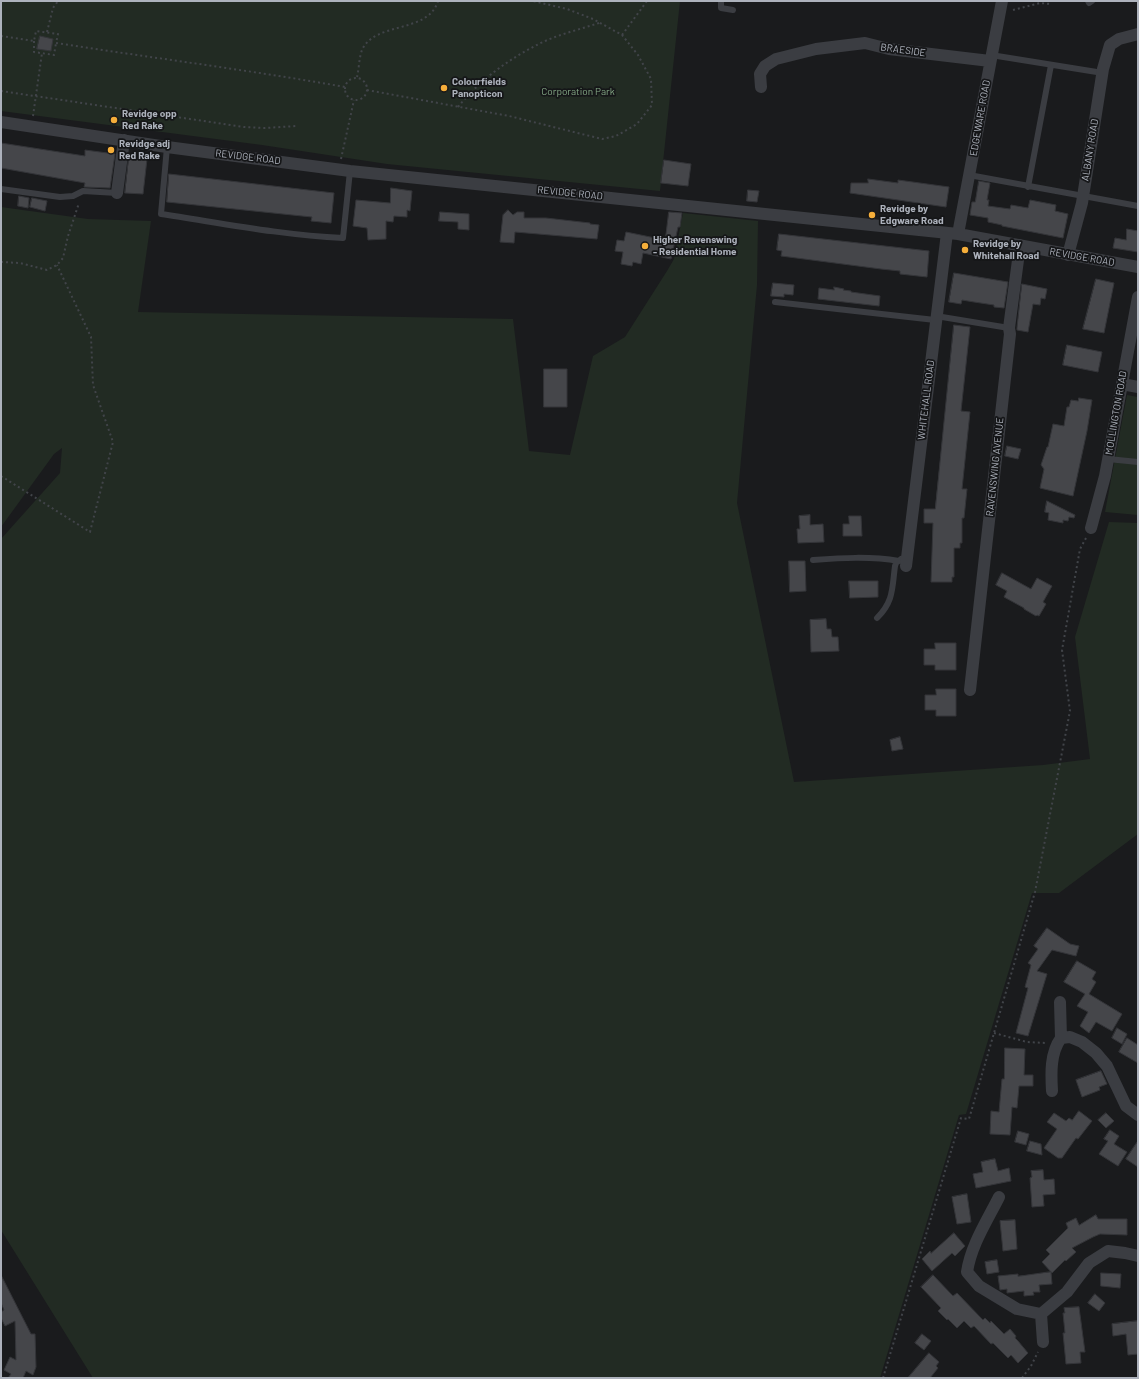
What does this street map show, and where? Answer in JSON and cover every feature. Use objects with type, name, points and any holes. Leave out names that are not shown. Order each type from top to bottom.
[{"type":"street","name":"EDGEWARE ROAD","points":[[952,233],[969,176],[1001,6]]},
{"type":"street","name":"ALBANY ROAD","points":[[1068,255],[1083,197],[1103,73],[1110,45],[1119,39],[1138,34]]},
{"type":"street","name":"BRAESIDE","points":[[761,87],[760,74],[765,66],[776,60],[816,49],[865,43],[889,49],[990,58]]},
{"type":"street","name":"REVIDGE ROAD","points":[[1,122],[167,147],[345,170],[952,233],[1138,267]]},
{"type":"street","points":[[117,193],[124,140]]},
{"type":"street","name":"WHITEHALL ROAD","points":[[904,561],[936,318],[952,233]]},
{"type":"street","name":"RAVENSWING AVENUE","points":[[970,690],[1010,334],[1009,328],[1020,245]]},
{"type":"street","name":"MOLLINGTON ROAD","points":[[1091,528],[1105,476],[1122,384],[1135,327],[1138,297]]},
{"type":"street","points":[[1122,384],[1138,387]]},
{"type":"street","points":[[1052,1091],[1050,1070],[1059,1041],[1060,1002]]},
{"type":"street","points":[[1059,1041],[1070,1037],[1082,1042],[1096,1053],[1108,1066],[1126,1106],[1138,1115]]},
{"type":"street","points":[[999,1197],[972,1249],[967,1272],[979,1286],[1017,1309],[1041,1314]]},
{"type":"street","points":[[1041,1314],[1067,1292],[1089,1262],[1108,1252],[1125,1252],[1138,1256]]},
{"type":"street","points":[[1041,1314],[1043,1342]]},
{"type":"lane","points":[[721,1],[721,8],[733,10]]},
{"type":"lane","points":[[1088,1],[1089,3],[1092,1]]},
{"type":"lane","points":[[990,58],[1103,73]]},
{"type":"lane","points":[[1028,186],[1051,65]]},
{"type":"lane","points":[[167,147],[161,214],[256,230],[307,236],[342,238],[345,170]]},
{"type":"lane","points":[[969,176],[1138,206]]},
{"type":"lane","points":[[1,189],[60,197],[73,196],[83,192],[117,193]]},
{"type":"lane","points":[[775,302],[936,318],[1009,328]]},
{"type":"lane","points":[[1108,459],[1138,462]]},
{"type":"lane","points":[[813,560],[854,558],[904,561]]},
{"type":"lane","points":[[877,618],[887,607],[892,593],[895,566],[904,561]]},
{"type":"path","points":[[48,32],[53,8],[58,1]]},
{"type":"path","points":[[357,78],[362,50],[367,42],[379,34],[427,17],[438,1]]},
{"type":"path","points":[[367,90],[509,116],[602,139],[616,136],[637,124],[652,105],[651,79],[638,55],[622,35],[600,23],[567,9],[533,1]]},
{"type":"path","points":[[622,35],[647,1]]},
{"type":"path","points":[[1001,6],[1018,9],[1040,3],[1051,4]]},
{"type":"path","points":[[458,107],[472,91],[490,75],[536,45],[600,23]]},
{"type":"path","points":[[36,31],[48,32],[58,34],[54,55],[34,52],[36,31]]},
{"type":"path","points":[[1,36],[34,41]]},
{"type":"path","points":[[56,43],[280,75],[345,87]]},
{"type":"path","points":[[32,127],[42,54]]},
{"type":"path","points":[[357,78],[366,83],[367,90],[364,97],[354,100],[346,94],[345,87],[348,80],[357,78]]},
{"type":"path","points":[[1,91],[244,127],[265,128],[297,126]]},
{"type":"path","points":[[345,170],[354,100]]},
{"type":"path","points":[[1,262],[20,263],[48,270],[57,265],[63,258],[68,236],[83,192]]},
{"type":"path","points":[[1,476],[90,532],[113,442],[93,384],[91,337],[57,265]]},
{"type":"path","points":[[883,1378],[961,1118],[969,1119],[1035,892],[1070,711],[1062,650],[1080,549],[1091,528]]},
{"type":"path","points":[[994,1033],[1027,1042],[1059,1041]]},
{"type":"path","points":[[1022,1378],[1032,1366],[1043,1342]]},
{"type":"green space","name":"Corporation Park","points":[[1,1],[680,1],[660,191],[387,164],[262,145],[1,111]]},
{"type":"green space","points":[[1,207],[88,219],[151,221],[138,312],[513,319],[529,451],[570,455],[593,356],[625,337],[667,271],[674,259],[683,213],[758,221],[757,285],[737,503],[794,782],[1043,765],[1090,759],[1075,637],[1109,522],[1138,523],[1138,834],[1059,893],[1032,893],[966,1114],[959,1115],[880,1378],[93,1378],[1,1230],[1,539],[60,473],[62,448],[54,454],[1,527]]},
{"type":"green space","points":[[1127,395],[1138,397],[1138,515],[1105,512]]},
{"type":"building","points":[[40,36],[53,39],[51,51],[37,49]]},
{"type":"building","points":[[1,143],[85,156],[85,150],[115,154],[110,188],[84,187],[85,183],[1,168]]},
{"type":"building","points":[[129,157],[147,159],[143,194],[125,193]]},
{"type":"building","points":[[664,160],[691,164],[688,186],[661,183]]},
{"type":"building","points":[[169,174],[334,193],[331,223],[311,221],[312,217],[167,202]]},
{"type":"building","points":[[868,179],[898,183],[898,180],[949,187],[946,207],[850,193],[851,183],[868,183]]},
{"type":"building","points":[[979,181],[990,183],[987,200],[989,200],[988,206],[1010,209],[1011,205],[1028,208],[1030,200],[1056,205],[1055,211],[1068,214],[1063,238],[1002,226],[988,222],[988,218],[970,215],[972,202],[975,202]]},
{"type":"building","points":[[391,188],[412,191],[410,211],[407,210],[407,217],[394,216],[393,222],[386,221],[386,239],[368,240],[367,228],[353,226],[356,200],[390,203]]},
{"type":"building","points":[[748,190],[759,191],[757,202],[747,201]]},
{"type":"building","points":[[19,196],[29,198],[28,208],[18,206]]},
{"type":"building","points":[[32,198],[47,201],[45,211],[30,207]]},
{"type":"building","points":[[508,210],[513,215],[517,212],[524,212],[524,218],[546,218],[599,225],[597,239],[515,232],[514,243],[500,242],[503,215]]},
{"type":"building","points":[[440,212],[469,214],[469,230],[458,229],[458,222],[439,221]]},
{"type":"building","name":"Higher Ravenswing - Residential Home","points":[[669,212],[682,213],[680,227],[678,227],[671,259],[643,253],[641,264],[633,262],[632,266],[621,264],[623,252],[615,251],[617,240],[624,241],[626,232],[665,240]]},
{"type":"building","points":[[1127,229],[1138,231],[1138,252],[1113,248],[1115,238],[1126,240]]},
{"type":"building","points":[[779,234],[929,251],[927,277],[900,274],[900,271],[781,256],[782,251],[777,250]]},
{"type":"building","points":[[954,273],[1008,282],[1004,308],[962,300],[961,304],[949,302]]},
{"type":"building","points":[[1096,279],[1114,283],[1104,333],[1083,329]]},
{"type":"building","points":[[773,283],[794,285],[793,295],[784,294],[784,297],[771,296]]},
{"type":"building","points":[[1022,284],[1047,289],[1045,299],[1041,298],[1040,305],[1033,304],[1028,332],[1017,330]]},
{"type":"building","points":[[834,287],[851,292],[880,296],[879,306],[818,299],[819,288],[834,290]]},
{"type":"building","points":[[954,325],[970,327],[961,411],[970,412],[962,489],[967,489],[964,518],[962,518],[962,543],[960,543],[960,548],[954,548],[954,577],[952,577],[952,582],[931,582],[933,523],[924,523],[924,509],[935,509]]},
{"type":"building","points":[[1067,345],[1102,352],[1098,372],[1063,365]]},
{"type":"building","points":[[544,369],[567,369],[567,407],[544,407]]},
{"type":"building","points":[[1079,398],[1092,400],[1073,496],[1040,488],[1044,469],[1041,465],[1048,447],[1053,424],[1064,426],[1067,407],[1069,407],[1071,400],[1078,401]]},
{"type":"building","points":[[1007,446],[1021,449],[1018,459],[1005,456]]},
{"type":"building","points":[[1047,501],[1075,515],[1074,518],[1069,517],[1068,521],[1063,520],[1063,523],[1048,520],[1049,513],[1045,512]]},
{"type":"building","points":[[810,515],[810,525],[823,524],[824,542],[798,543],[797,529],[800,529],[799,516]]},
{"type":"building","points":[[849,516],[861,516],[862,536],[843,536],[843,524],[849,524]]},
{"type":"building","points":[[789,561],[805,561],[806,591],[790,592]]},
{"type":"building","points":[[1002,573],[1031,589],[1037,578],[1052,586],[1043,602],[1046,604],[1039,616],[1036,616],[1004,597],[1007,591],[996,585]]},
{"type":"building","points":[[849,581],[878,581],[878,597],[850,598]]},
{"type":"building","points":[[826,619],[827,629],[831,629],[832,637],[838,637],[839,651],[811,652],[810,620]]},
{"type":"building","points":[[935,643],[956,643],[956,670],[935,670],[935,665],[924,665],[924,649],[935,649]]},
{"type":"building","points":[[936,689],[956,689],[956,716],[936,716],[936,710],[925,710],[925,695],[936,695]]},
{"type":"building","points":[[900,737],[903,749],[892,751],[890,740]]},
{"type":"building","points":[[1047,928],[1070,944],[1079,946],[1076,956],[1052,950],[1037,971],[1047,974],[1028,1036],[1016,1033],[1028,988],[1025,987],[1031,965],[1028,963],[1038,949],[1034,946]]},
{"type":"building","points":[[1077,961],[1096,972],[1092,979],[1096,982],[1089,994],[1122,1014],[1112,1031],[1096,1022],[1089,1033],[1080,1026],[1088,1012],[1077,1006],[1085,994],[1064,982]]},
{"type":"building","points":[[1117,1028],[1127,1034],[1122,1044],[1112,1038]]},
{"type":"building","points":[[1127,1038],[1138,1045],[1138,1063],[1119,1052]]},
{"type":"building","points":[[1005,1048],[1025,1049],[1024,1075],[1033,1075],[1033,1086],[1019,1086],[1017,1108],[1012,1107],[1010,1135],[990,1134],[991,1111],[999,1112],[1002,1079],[1004,1079]]},
{"type":"building","points":[[1101,1071],[1107,1084],[1099,1087],[1100,1090],[1082,1097],[1076,1080]]},
{"type":"building","points":[[1079,1111],[1092,1121],[1078,1139],[1076,1138],[1062,1158],[1058,1158],[1044,1148],[1057,1129],[1047,1122],[1054,1113],[1066,1121],[1069,1118],[1072,1120]]},
{"type":"building","points":[[1106,1113],[1114,1121],[1106,1128],[1098,1120]]},
{"type":"building","points":[[1110,1130],[1119,1136],[1114,1144],[1127,1152],[1118,1166],[1099,1154],[1108,1141],[1104,1139]]},
{"type":"building","points":[[1018,1131],[1029,1134],[1026,1145],[1015,1142]]},
{"type":"building","points":[[1030,1141],[1041,1144],[1042,1155],[1027,1151]]},
{"type":"building","points":[[1138,1141],[1138,1167],[1126,1159]]},
{"type":"building","points":[[995,1159],[998,1171],[1009,1168],[1011,1181],[976,1188],[973,1174],[983,1172],[981,1162]]},
{"type":"building","points":[[1043,1170],[1044,1180],[1054,1179],[1055,1194],[1043,1195],[1044,1206],[1032,1207],[1031,1171]]},
{"type":"building","points":[[967,1194],[971,1222],[957,1224],[952,1197]]},
{"type":"building","points":[[1096,1215],[1098,1219],[1127,1219],[1127,1235],[1100,1234],[1093,1237],[1072,1248],[1076,1252],[1066,1261],[1065,1260],[1052,1273],[1042,1262],[1050,1254],[1046,1250],[1068,1228],[1066,1223],[1076,1218],[1079,1225]]},
{"type":"building","points":[[1015,1220],[1017,1249],[1003,1251],[1000,1221]]},
{"type":"building","points":[[954,1233],[965,1246],[955,1256],[952,1253],[932,1271],[922,1259]]},
{"type":"building","points":[[997,1260],[999,1272],[987,1274],[985,1262]]},
{"type":"building","points":[[1051,1272],[1052,1284],[1039,1285],[1040,1292],[1033,1292],[1034,1295],[1024,1296],[1024,1291],[1007,1293],[1007,1289],[1000,1290],[998,1276],[1018,1274],[1018,1276]]},
{"type":"building","points":[[1101,1273],[1121,1274],[1120,1288],[1101,1286]]},
{"type":"building","points":[[1,1275],[31,1334],[35,1334],[36,1367],[33,1375],[26,1371],[23,1378],[8,1378],[11,1374],[4,1370],[10,1357],[16,1360],[15,1321],[5,1326],[1,1318],[1,1312],[4,1310],[1,1303]]},
{"type":"building","points":[[933,1275],[953,1296],[957,1293],[983,1320],[985,1318],[990,1323],[991,1321],[1004,1334],[1010,1329],[1016,1336],[1015,1338],[1028,1353],[1018,1363],[1011,1355],[1008,1358],[993,1343],[991,1344],[974,1326],[971,1328],[964,1321],[957,1328],[948,1319],[947,1320],[938,1311],[941,1308],[921,1287]]},
{"type":"building","points":[[1095,1294],[1105,1303],[1099,1311],[1088,1303]]},
{"type":"building","points":[[1079,1307],[1085,1352],[1080,1352],[1081,1363],[1066,1364],[1063,1333],[1065,1333],[1064,1308]]},
{"type":"building","points":[[1138,1321],[1138,1354],[1128,1355],[1126,1334],[1113,1336],[1112,1324]]},
{"type":"building","points":[[922,1334],[931,1341],[924,1350],[915,1343]]},
{"type":"building","points":[[929,1353],[939,1362],[936,1366],[938,1368],[930,1378],[908,1378]]},
{"type":"place","name":"Colourfields Panopticon","points":[[444,88]]},
{"type":"place","name":"Revidge opp Red Rake","points":[[114,120]]},
{"type":"place","name":"Revidge adj Red Rake","points":[[111,150]]},
{"type":"place","name":"Revidge by Edgware Road","points":[[872,215]]},
{"type":"place","name":"Higher Ravenswing - Residential Home","points":[[645,246]]},
{"type":"place","name":"Revidge by Whitehall Road","points":[[965,250]]}]
